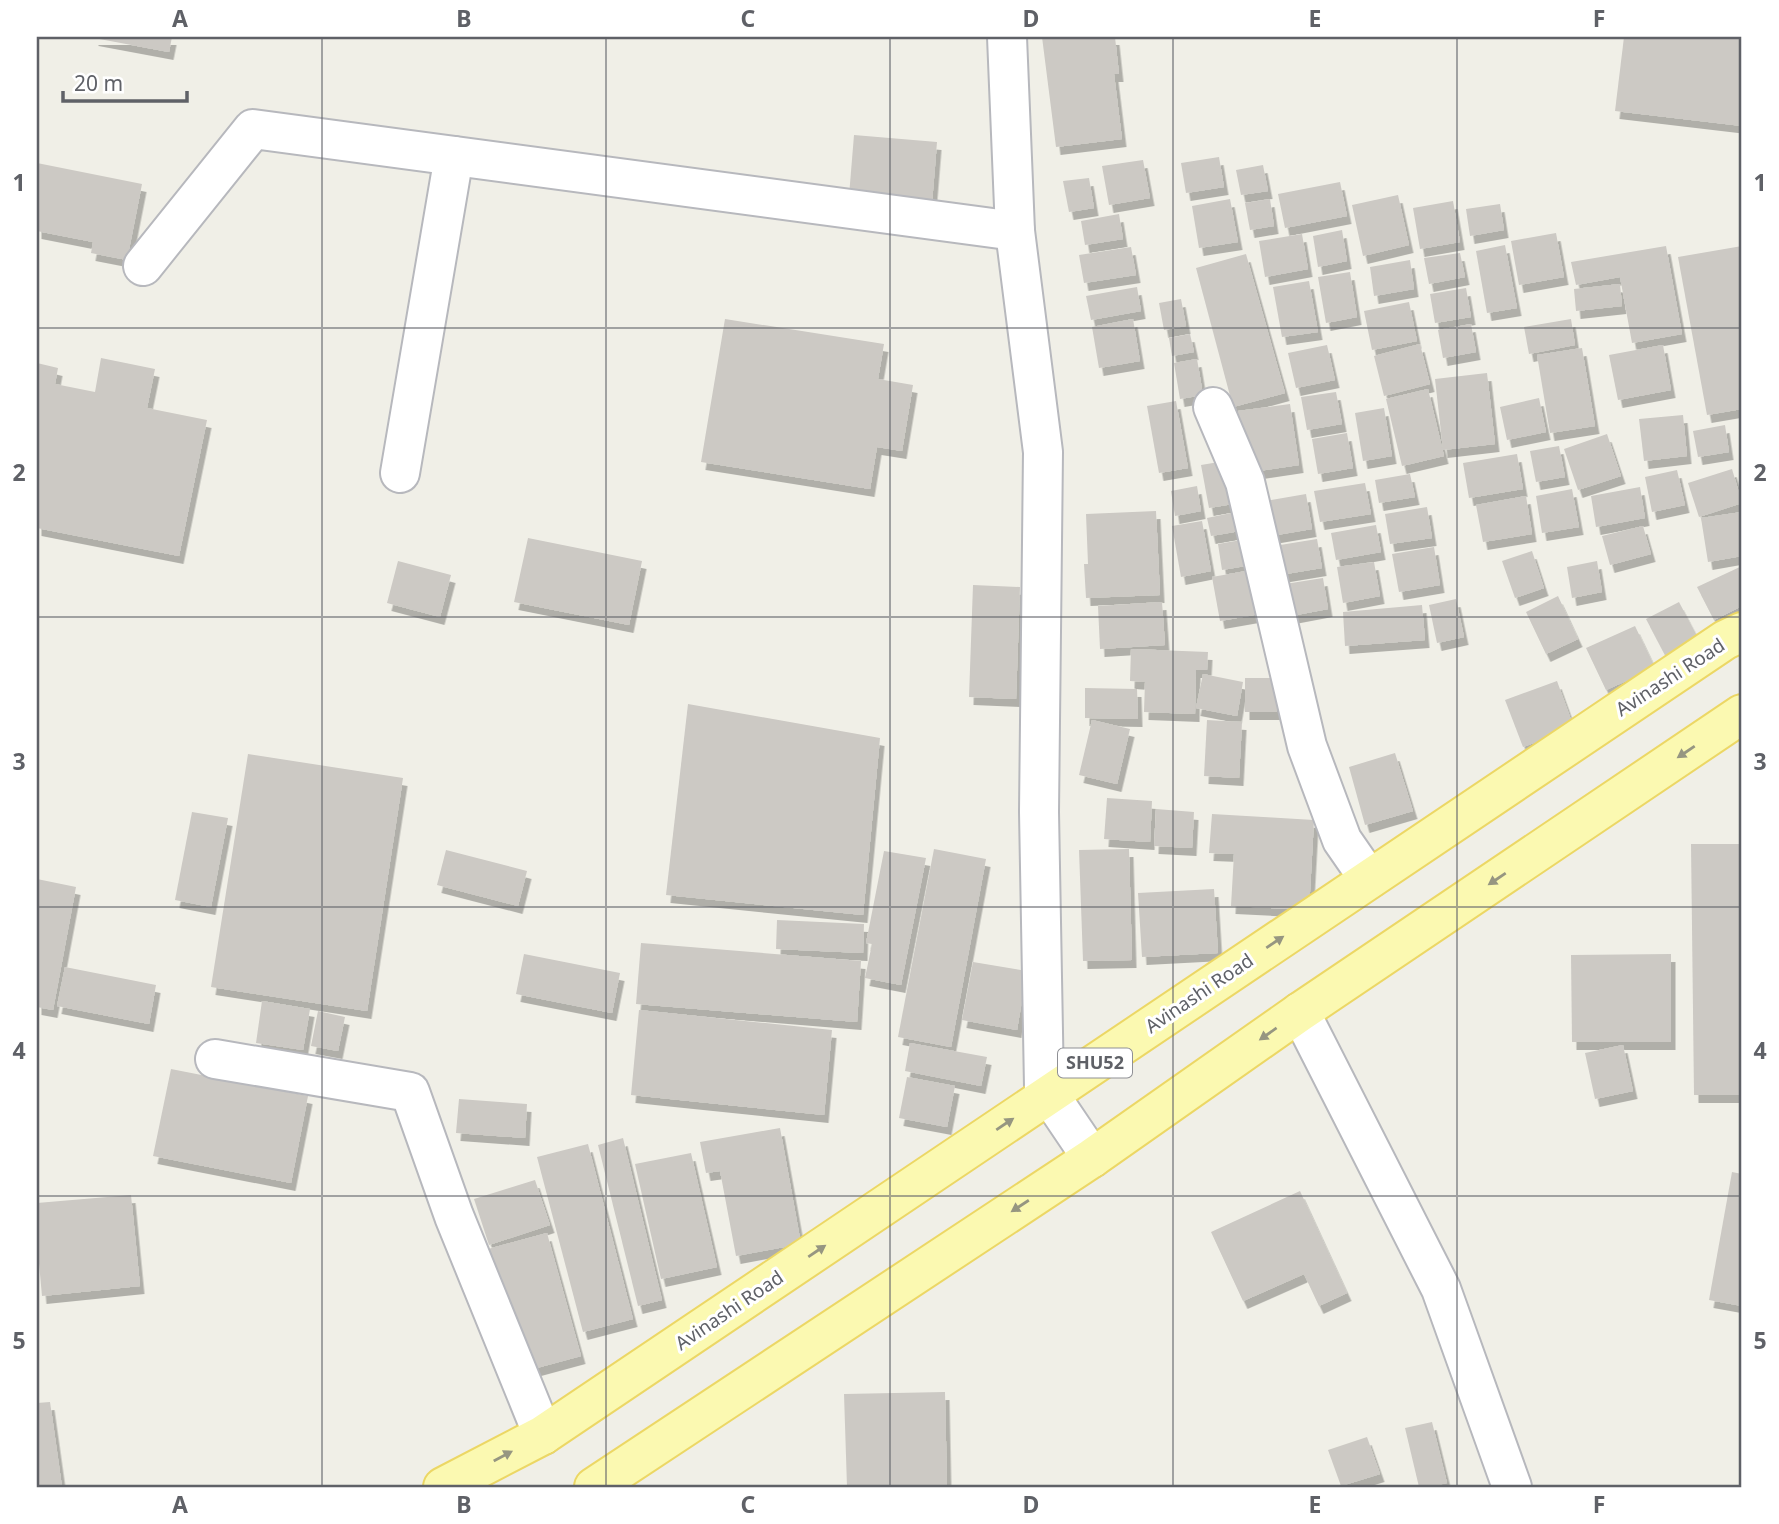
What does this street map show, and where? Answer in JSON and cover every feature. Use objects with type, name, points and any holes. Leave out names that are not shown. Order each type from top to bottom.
[{"type":"main road","name":"Avinashi Road","points":[[443,1487],[543,1435],[1725,640],[1742,632]]},
{"type":"main road","points":[[594,1487],[1092,1158],[1300,1012],[1742,714]]},
{"type":"street","points":[[1007,37],[1015,231],[1043,452],[1038,812],[1044,1087],[1092,1158]]},
{"type":"street","points":[[143,266],[253,129],[1015,231]]},
{"type":"street","points":[[400,473],[454,156]]},
{"type":"street","points":[[1213,407],[1245,482],[1307,746],[1342,839],[1369,879]]},
{"type":"street","points":[[1300,1012],[1441,1289],[1512,1487]]},
{"type":"street","points":[[215,1059],[410,1092],[454,1216],[543,1435]]},
{"type":"building","points":[[94,37],[172,37],[169,52]]},
{"type":"building","points":[[1042,37],[1115,37],[1119,74],[1114,74],[1122,139],[1056,147]]},
{"type":"building","points":[[1624,37],[1742,37],[1742,126],[1615,111]]},
{"type":"building","points":[[854,135],[937,142],[932,203],[849,196]]},
{"type":"building","points":[[1219,157],[1224,187],[1186,193],[1181,163]]},
{"type":"building","points":[[1143,160],[1150,198],[1109,205],[1102,166]]},
{"type":"building","points":[[37,163],[142,184],[127,260],[91,253],[93,242],[37,231]]},
{"type":"building","points":[[1263,165],[1268,191],[1241,195],[1236,170]]},
{"type":"building","points":[[1089,178],[1094,208],[1069,212],[1063,181]]},
{"type":"building","points":[[1340,182],[1347,216],[1285,228],[1278,194]]},
{"type":"building","points":[[1398,195],[1409,245],[1363,256],[1352,205]]},
{"type":"building","points":[[1230,199],[1238,242],[1199,248],[1192,206]]},
{"type":"building","points":[[1270,199],[1274,226],[1250,230],[1245,203]]},
{"type":"building","points":[[1453,201],[1460,242],[1420,249],[1413,208]]},
{"type":"building","points":[[1500,204],[1504,230],[1470,236],[1466,209]]},
{"type":"building","points":[[1119,214],[1123,239],[1085,245],[1081,221]]},
{"type":"building","points":[[1342,230],[1347,261],[1318,267],[1313,236]]},
{"type":"building","points":[[1556,233],[1564,277],[1519,285],[1511,241]]},
{"type":"building","points":[[1302,234],[1308,269],[1265,277],[1259,241]]},
{"type":"building","points":[[1505,245],[1517,308],[1487,313],[1476,251]]},
{"type":"building","points":[[1666,246],[1682,334],[1632,343],[1620,277],[1576,285],[1571,262]]},
{"type":"building","points":[[1742,246],[1742,409],[1707,415],[1678,257]]},
{"type":"building","points":[[1131,247],[1136,275],[1084,283],[1079,255]]},
{"type":"building","points":[[1460,253],[1465,277],[1429,284],[1424,258]]},
{"type":"building","points":[[1246,254],[1285,393],[1233,407],[1196,268]]},
{"type":"building","points":[[1410,260],[1414,289],[1374,296],[1370,267]]},
{"type":"building","points":[[1350,272],[1357,317],[1326,323],[1318,277]]},
{"type":"building","points":[[1309,281],[1318,332],[1282,337],[1273,287]]},
{"type":"building","points":[[1620,284],[1622,306],[1576,311],[1574,289]]},
{"type":"building","points":[[1137,287],[1141,311],[1091,320],[1086,296]]},
{"type":"building","points":[[1466,288],[1471,317],[1435,323],[1430,294]]},
{"type":"building","points":[[1181,299],[1186,326],[1164,330],[1159,303]]},
{"type":"building","points":[[1409,302],[1417,341],[1372,350],[1364,311]]},
{"type":"building","points":[[725,319],[884,344],[878,379],[913,385],[902,451],[877,447],[870,489],[701,462]]},
{"type":"building","points":[[1133,319],[1140,361],[1099,368],[1092,327]]},
{"type":"building","points":[[1571,319],[1575,345],[1529,354],[1524,327]]},
{"type":"building","points":[[1471,324],[1476,352],[1443,358],[1438,330]]},
{"type":"building","points":[[1190,334],[1194,352],[1172,356],[1169,338]]},
{"type":"building","points":[[1420,344],[1430,384],[1384,396],[1374,356]]},
{"type":"building","points":[[1327,345],[1335,380],[1296,388],[1288,353]]},
{"type":"building","points":[[1663,345],[1671,390],[1618,400],[1609,355]]},
{"type":"building","points":[[1582,348],[1595,426],[1550,433],[1537,355]]},
{"type":"building","points":[[101,358],[155,369],[147,408],[207,420],[179,556],[37,528],[37,363],[58,368],[55,384],[95,392]]},
{"type":"building","points":[[1197,359],[1203,395],[1180,399],[1174,363]]},
{"type":"building","points":[[1487,373],[1495,444],[1443,450],[1435,379]]},
{"type":"building","points":[[1428,389],[1444,456],[1402,466],[1386,399]]},
{"type":"building","points":[[1336,392],[1342,424],[1307,430],[1301,397]]},
{"type":"building","points":[[1539,398],[1546,432],[1507,440],[1500,407]]},
{"type":"building","points":[[1176,401],[1188,468],[1159,473],[1147,406]]},
{"type":"building","points":[[1290,404],[1299,465],[1246,473],[1238,411]]},
{"type":"building","points":[[1384,408],[1392,456],[1363,461],[1355,413]]},
{"type":"building","points":[[1683,415],[1687,456],[1644,461],[1639,419]]},
{"type":"building","points":[[1725,425],[1729,452],[1698,457],[1693,431]]},
{"type":"building","points":[[1347,433],[1353,468],[1318,474],[1312,439]]},
{"type":"building","points":[[1607,434],[1621,476],[1578,490],[1564,449]]},
{"type":"building","points":[[1559,446],[1565,477],[1536,482],[1530,451]]},
{"type":"building","points":[[1517,454],[1523,489],[1469,498],[1463,463]]},
{"type":"building","points":[[1225,461],[1233,504],[1209,508],[1201,465]]},
{"type":"building","points":[[1732,469],[1742,503],[1699,517],[1688,483]]},
{"type":"building","points":[[1677,470],[1685,505],[1652,512],[1645,477]]},
{"type":"building","points":[[1410,474],[1415,497],[1379,503],[1375,480]]},
{"type":"building","points":[[1365,483],[1371,514],[1320,522],[1314,491]]},
{"type":"building","points":[[1197,486],[1201,511],[1175,516],[1171,491]]},
{"type":"building","points":[[1640,487],[1645,518],[1596,527],[1591,496]]},
{"type":"building","points":[[1572,489],[1579,527],[1542,533],[1536,496]]},
{"type":"building","points":[[1306,494],[1312,529],[1265,537],[1259,502]]},
{"type":"building","points":[[1526,496],[1532,534],[1483,542],[1476,505]]},
{"type":"building","points":[[1427,507],[1432,538],[1390,544],[1385,514]]},
{"type":"building","points":[[1156,511],[1160,595],[1086,598],[1086,514]]},
{"type":"building","points":[[1236,512],[1240,531],[1211,536],[1207,518]]},
{"type":"building","points":[[1742,512],[1742,556],[1708,562],[1701,518]]},
{"type":"building","points":[[1202,521],[1211,571],[1181,577],[1172,526]]},
{"type":"building","points":[[1376,525],[1381,552],[1336,560],[1331,533]]},
{"type":"building","points":[[1643,526],[1651,554],[1610,565],[1602,536]]},
{"type":"building","points":[[528,538],[642,561],[629,625],[514,602]]},
{"type":"building","points":[[1247,539],[1251,565],[1222,570],[1218,544]]},
{"type":"building","points":[[1317,539],[1322,568],[1280,575],[1274,546]]},
{"type":"building","points":[[1434,547],[1440,585],[1399,592],[1392,554]]},
{"type":"building","points":[[1532,551],[1544,588],[1515,598],[1502,561]]},
{"type":"building","points":[[398,561],[451,575],[440,617],[387,603]]},
{"type":"building","points":[[1597,561],[1602,592],[1572,598],[1567,567]]},
{"type":"building","points":[[1374,562],[1380,596],[1343,603],[1337,567]]},
{"type":"building","points":[[1742,566],[1742,606],[1714,620],[1697,587]]},
{"type":"building","points":[[1252,570],[1260,614],[1220,621],[1212,577]]},
{"type":"building","points":[[1323,578],[1328,609],[1291,616],[1285,584]]},
{"type":"building","points":[[973,585],[1020,587],[1016,699],[969,697]]},
{"type":"building","points":[[1558,596],[1578,639],[1546,654],[1526,612]]},
{"type":"building","points":[[1456,599],[1464,637],[1437,643],[1429,605]]},
{"type":"building","points":[[1162,602],[1165,645],[1100,649],[1098,606]]},
{"type":"building","points":[[1679,602],[1699,640],[1666,657],[1646,619]]},
{"type":"building","points":[[1422,605],[1425,640],[1345,646],[1343,612]]},
{"type":"building","points":[[1635,626],[1655,668],[1606,690],[1586,648]]},
{"type":"building","points":[[1131,649],[1208,652],[1207,670],[1196,670],[1195,714],[1144,712],[1145,682],[1130,681]]},
{"type":"building","points":[[1203,674],[1243,682],[1237,716],[1196,708]]},
{"type":"building","points":[[1245,678],[1276,678],[1277,712],[1245,712]]},
{"type":"building","points":[[1557,681],[1574,728],[1523,747],[1505,700]]},
{"type":"building","points":[[1085,688],[1137,689],[1138,719],[1085,718]]},
{"type":"building","points":[[688,704],[880,738],[863,915],[666,895]]},
{"type":"building","points":[[1092,720],[1130,729],[1117,784],[1079,775]]},
{"type":"building","points":[[1207,720],[1242,722],[1239,778],[1204,776]]},
{"type":"building","points":[[1395,753],[1413,811],[1365,825],[1349,767]]},
{"type":"building","points":[[248,754],[403,778],[367,1011],[211,987]]},
{"type":"building","points":[[1107,798],[1152,801],[1150,842],[1104,839]]},
{"type":"building","points":[[1156,809],[1194,812],[1192,848],[1154,846]]},
{"type":"building","points":[[192,812],[228,818],[211,907],[175,900]]},
{"type":"building","points":[[1212,814],[1314,820],[1309,910],[1231,906],[1234,854],[1209,853]]},
{"type":"building","points":[[1691,844],[1742,844],[1742,1095],[1694,1095]]},
{"type":"building","points":[[934,849],[986,859],[951,1047],[898,1037]]},
{"type":"building","points":[[1129,849],[1132,960],[1083,961],[1079,850]]},
{"type":"building","points":[[446,850],[527,871],[518,906],[437,885]]},
{"type":"building","points":[[884,851],[926,858],[901,985],[865,978],[872,944],[866,943]]},
{"type":"building","points":[[37,879],[76,887],[53,1010],[37,1007]]},
{"type":"building","points":[[1214,889],[1218,953],[1142,957],[1138,893]]},
{"type":"building","points":[[777,920],[864,924],[863,953],[776,949]]},
{"type":"building","points":[[641,943],[861,961],[857,1022],[636,1004]]},
{"type":"building","points":[[524,954],[620,973],[612,1013],[516,994]]},
{"type":"building","points":[[1671,954],[1671,1042],[1572,1042],[1571,955]]},
{"type":"building","points":[[973,962],[1027,971],[1017,1030],[962,1020]]},
{"type":"building","points":[[65,967],[156,985],[149,1024],[57,1006]]},
{"type":"building","points":[[262,1001],[310,1009],[303,1050],[256,1043]]},
{"type":"building","points":[[639,1010],[832,1030],[824,1115],[631,1095]]},
{"type":"building","points":[[318,1011],[345,1017],[338,1051],[311,1046]]},
{"type":"building","points":[[910,1043],[987,1057],[981,1086],[905,1071]]},
{"type":"building","points":[[1623,1045],[1633,1091],[1595,1099],[1585,1053]]},
{"type":"building","points":[[171,1069],[308,1096],[291,1183],[153,1156]]},
{"type":"building","points":[[907,1077],[955,1086],[947,1127],[899,1118]]},
{"type":"building","points":[[459,1099],[527,1104],[525,1138],[456,1133]]},
{"type":"building","points":[[780,1128],[801,1244],[736,1256],[720,1171],[706,1173],[700,1142]]},
{"type":"building","points":[[623,1138],[662,1300],[638,1306],[598,1145]]},
{"type":"building","points":[[588,1144],[633,1319],[583,1332],[537,1157]]},
{"type":"building","points":[[691,1153],[717,1267],[661,1279],[635,1164]]},
{"type":"building","points":[[1732,1172],[1742,1174],[1742,1306],[1709,1300]]},
{"type":"building","points":[[535,1180],[550,1225],[489,1245],[474,1199]]},
{"type":"building","points":[[1300,1191],[1347,1293],[1319,1306],[1304,1274],[1243,1301],[1211,1232]]},
{"type":"building","points":[[131,1195],[140,1286],[42,1296],[37,1203]]},
{"type":"building","points":[[547,1233],[581,1356],[522,1372],[488,1249]]},
{"type":"building","points":[[945,1392],[947,1487],[847,1487],[844,1394]]},
{"type":"building","points":[[50,1402],[62,1487],[37,1487],[37,1403]]},
{"type":"building","points":[[1432,1422],[1447,1483],[1419,1487],[1405,1428]]},
{"type":"building","points":[[1367,1437],[1380,1474],[1341,1486],[1328,1450]]}]
